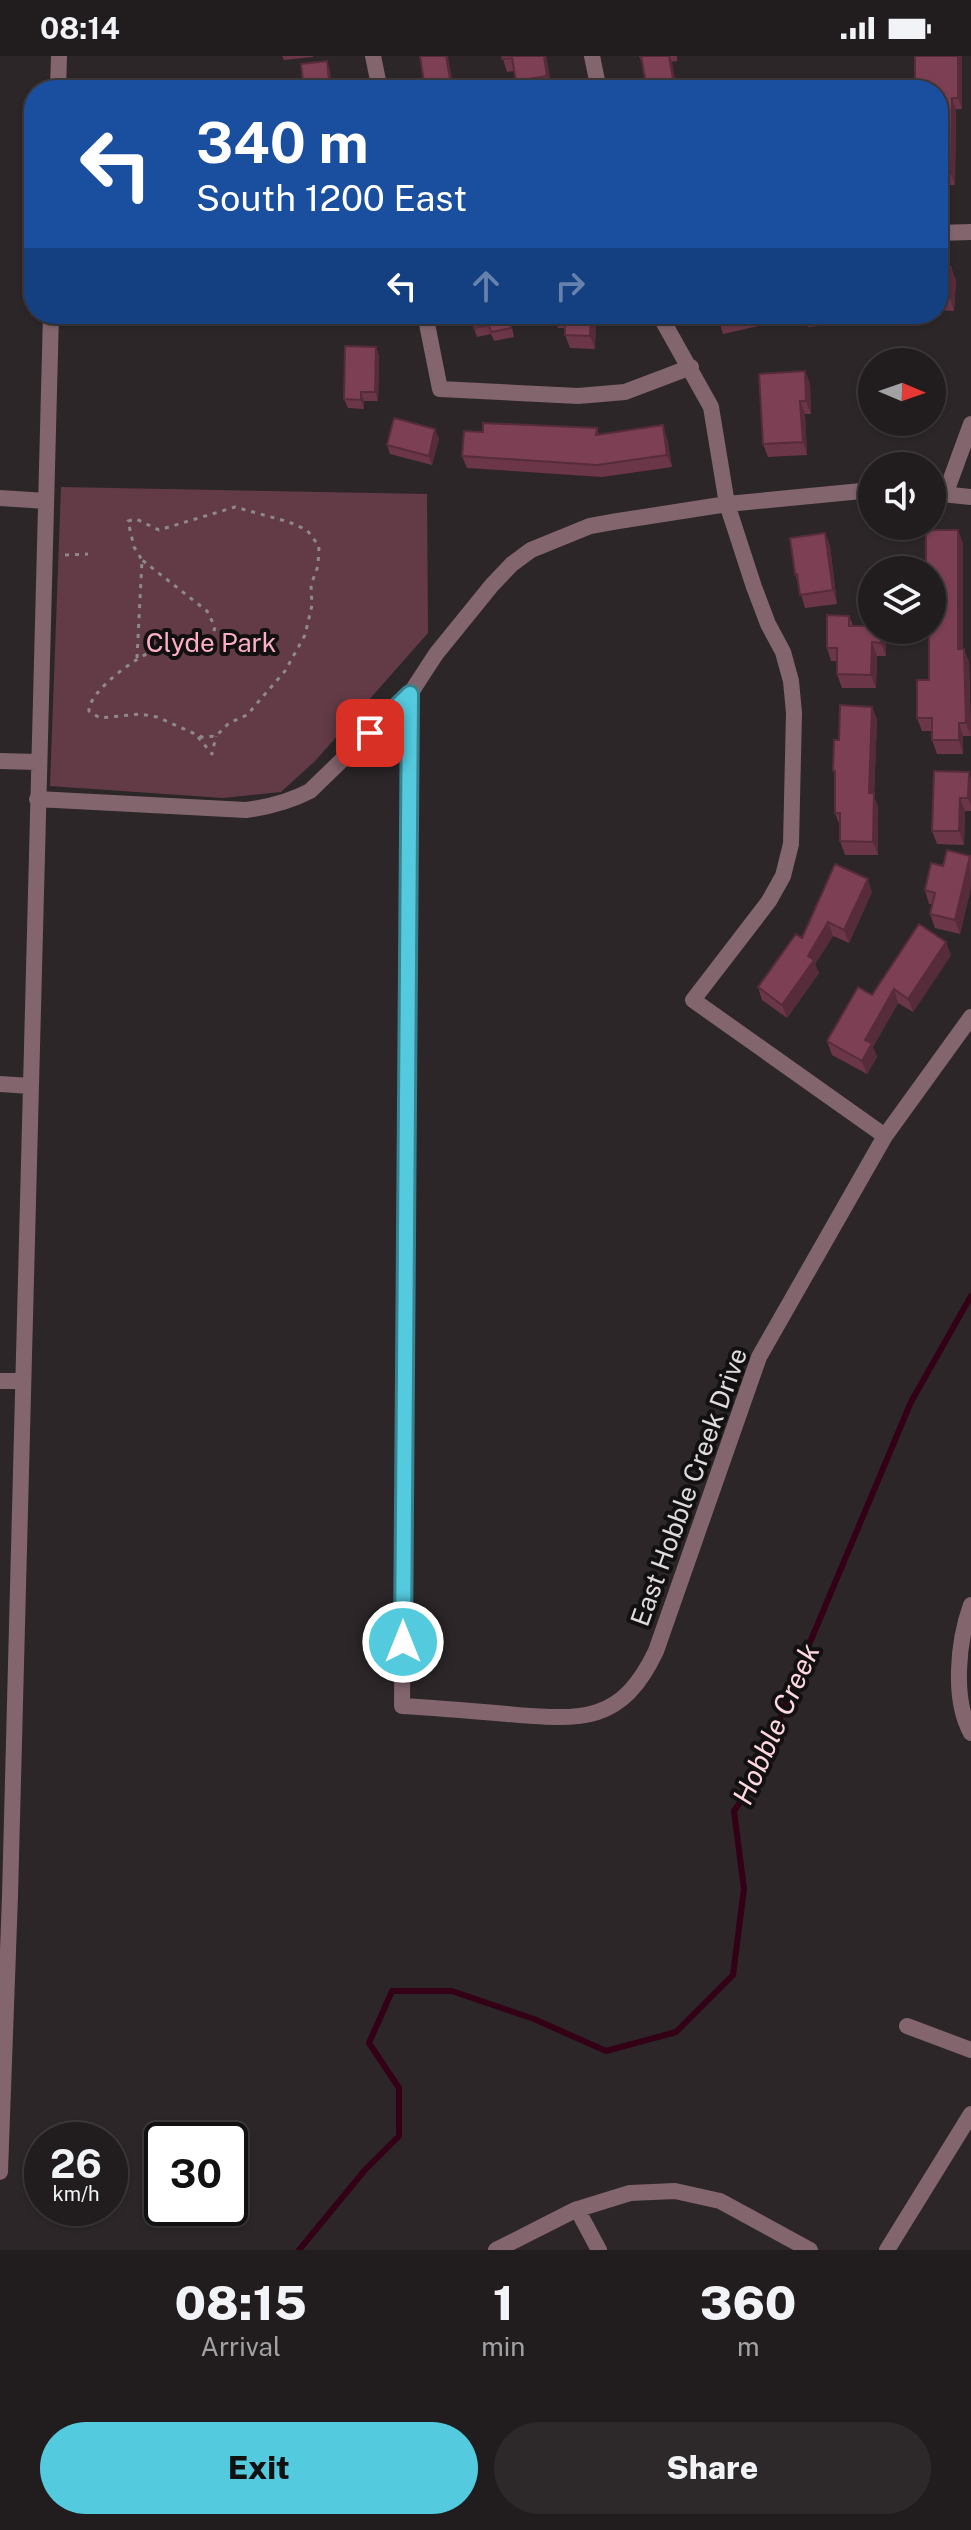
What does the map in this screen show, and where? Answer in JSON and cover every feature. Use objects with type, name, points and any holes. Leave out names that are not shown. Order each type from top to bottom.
[{"type":"street","points":[[58,80],[59,56]]},
{"type":"street","points":[[373,56],[378,80]]},
{"type":"street","points":[[592,56],[597,80]]},
{"type":"street","points":[[948,233],[971,232]]},
{"type":"street","points":[[0,2172],[3,1961],[11,1884],[51,324]]},
{"type":"street","points":[[427,324],[440,389],[578,396],[625,392],[691,367]]},
{"type":"street","points":[[665,324],[711,407],[727,504],[754,587],[783,652],[791,681],[794,713],[791,844],[783,876],[769,901],[693,1000],[885,1136]]},
{"type":"street","points":[[946,479],[971,424]]},
{"type":"street","points":[[37,799],[234,809],[271,806],[310,791],[410,694],[436,654],[492,585],[531,550],[590,526],[727,504],[858,491]]},
{"type":"street","points":[[946,495],[971,497]]},
{"type":"street","points":[[0,498],[46,501]]},
{"type":"street","name":"East Hobble Creek Drive","points":[[410,694],[402,1706],[555,1718],[582,1717],[607,1709],[629,1695],[645,1674],[656,1651],[759,1357],[885,1136],[971,1017]]},
{"type":"street","points":[[0,761],[38,762]]},
{"type":"street","points":[[0,1084],[30,1086]]},
{"type":"street","points":[[0,1381],[23,1381]]},
{"type":"street","points":[[970,1732],[960,1690],[959,1660],[965,1620],[971,1605]]},
{"type":"street","points":[[907,2026],[971,2050]]},
{"type":"street","points":[[887,2250],[971,2114]]},
{"type":"street","points":[[496,2250],[577,2209],[630,2193],[675,2191],[720,2201],[810,2250]]},
{"type":"street","points":[[577,2209],[599,2250]]},
{"type":"path","points":[[196,735],[212,754],[216,736],[229,723],[247,715],[285,671],[298,649],[312,605],[311,585],[318,566],[319,546],[307,530],[235,507],[159,530],[136,519],[128,521],[134,547],[142,560],[207,611],[215,627],[212,639],[153,651],[137,658],[97,691],[89,703],[89,711],[100,718],[140,714],[157,717],[202,737],[216,736]]},
{"type":"path","points":[[65,555],[88,554]]},
{"type":"path","points":[[137,658],[142,560]]},
{"type":"green space","name":"Clyde Park","points":[[61,487],[427,494],[428,633],[315,761],[281,792],[223,798],[50,786]]},
{"type":"building","points":[[420,56],[446,56],[450,80],[424,80]]},
{"type":"building","points":[[502,56],[544,56],[547,76],[516,80],[512,58],[502,59]]},
{"type":"building","points":[[641,56],[669,56],[673,80],[645,80]]},
{"type":"building","points":[[915,56],[958,56],[958,98],[952,98],[951,174],[948,174],[948,80],[915,80]]},
{"type":"building","points":[[327,61],[329,80],[303,80],[301,64]]},
{"type":"building","points":[[948,267],[951,267],[948,298]]},
{"type":"building","points":[[473,324],[510,324],[511,328],[491,332],[489,325],[474,328]]},
{"type":"building","points":[[565,324],[591,324],[590,336],[565,335]]},
{"type":"building","points":[[345,346],[376,347],[375,392],[361,392],[361,400],[344,399]]},
{"type":"building","points":[[805,371],[806,401],[800,401],[803,442],[763,444],[759,374]]},
{"type":"building","points":[[394,418],[435,429],[429,456],[387,445]]},
{"type":"building","points":[[483,423],[597,428],[596,435],[663,425],[667,455],[597,465],[462,456],[464,431],[483,432]]},
{"type":"building","points":[[946,530],[958,530],[958,649],[964,649],[966,723],[959,723],[959,740],[932,740],[932,718],[917,718],[917,680],[929,680],[929,644],[946,644],[946,556],[926,556],[926,540],[946,540]]},
{"type":"building","points":[[825,533],[833,590],[800,595],[790,538]]},
{"type":"building","points":[[827,615],[849,616],[849,626],[858,626],[858,644],[872,644],[871,675],[837,674],[837,648],[827,648]]},
{"type":"building","points":[[840,705],[872,707],[869,793],[874,793],[873,842],[840,841],[840,813],[835,813],[833,770],[834,740],[839,740]]},
{"type":"building","points":[[934,771],[969,772],[968,798],[960,798],[959,831],[932,831]]},
{"type":"building","points":[[947,850],[970,856],[955,920],[930,914],[935,893],[925,890],[931,863],[943,866]]},
{"type":"building","points":[[835,864],[868,879],[844,930],[828,922],[808,956],[814,960],[782,1005],[758,987],[796,934],[802,938]]},
{"type":"building","points":[[919,924],[946,942],[908,999],[894,989],[865,1040],[872,1043],[862,1061],[827,1041],[858,987],[872,995]]},
{"type":"waterway","name":"Hobble Creek","points":[[299,2250],[365,2170],[399,2136],[399,2088],[369,2043],[392,1991],[452,1991],[534,2019],[606,2051],[676,2032],[733,1975],[744,1889],[734,1811],[758,1777],[795,1678],[911,1402],[971,1296]]},
{"type":"route","points":[[370,733],[410,694],[403,1642]]}]
